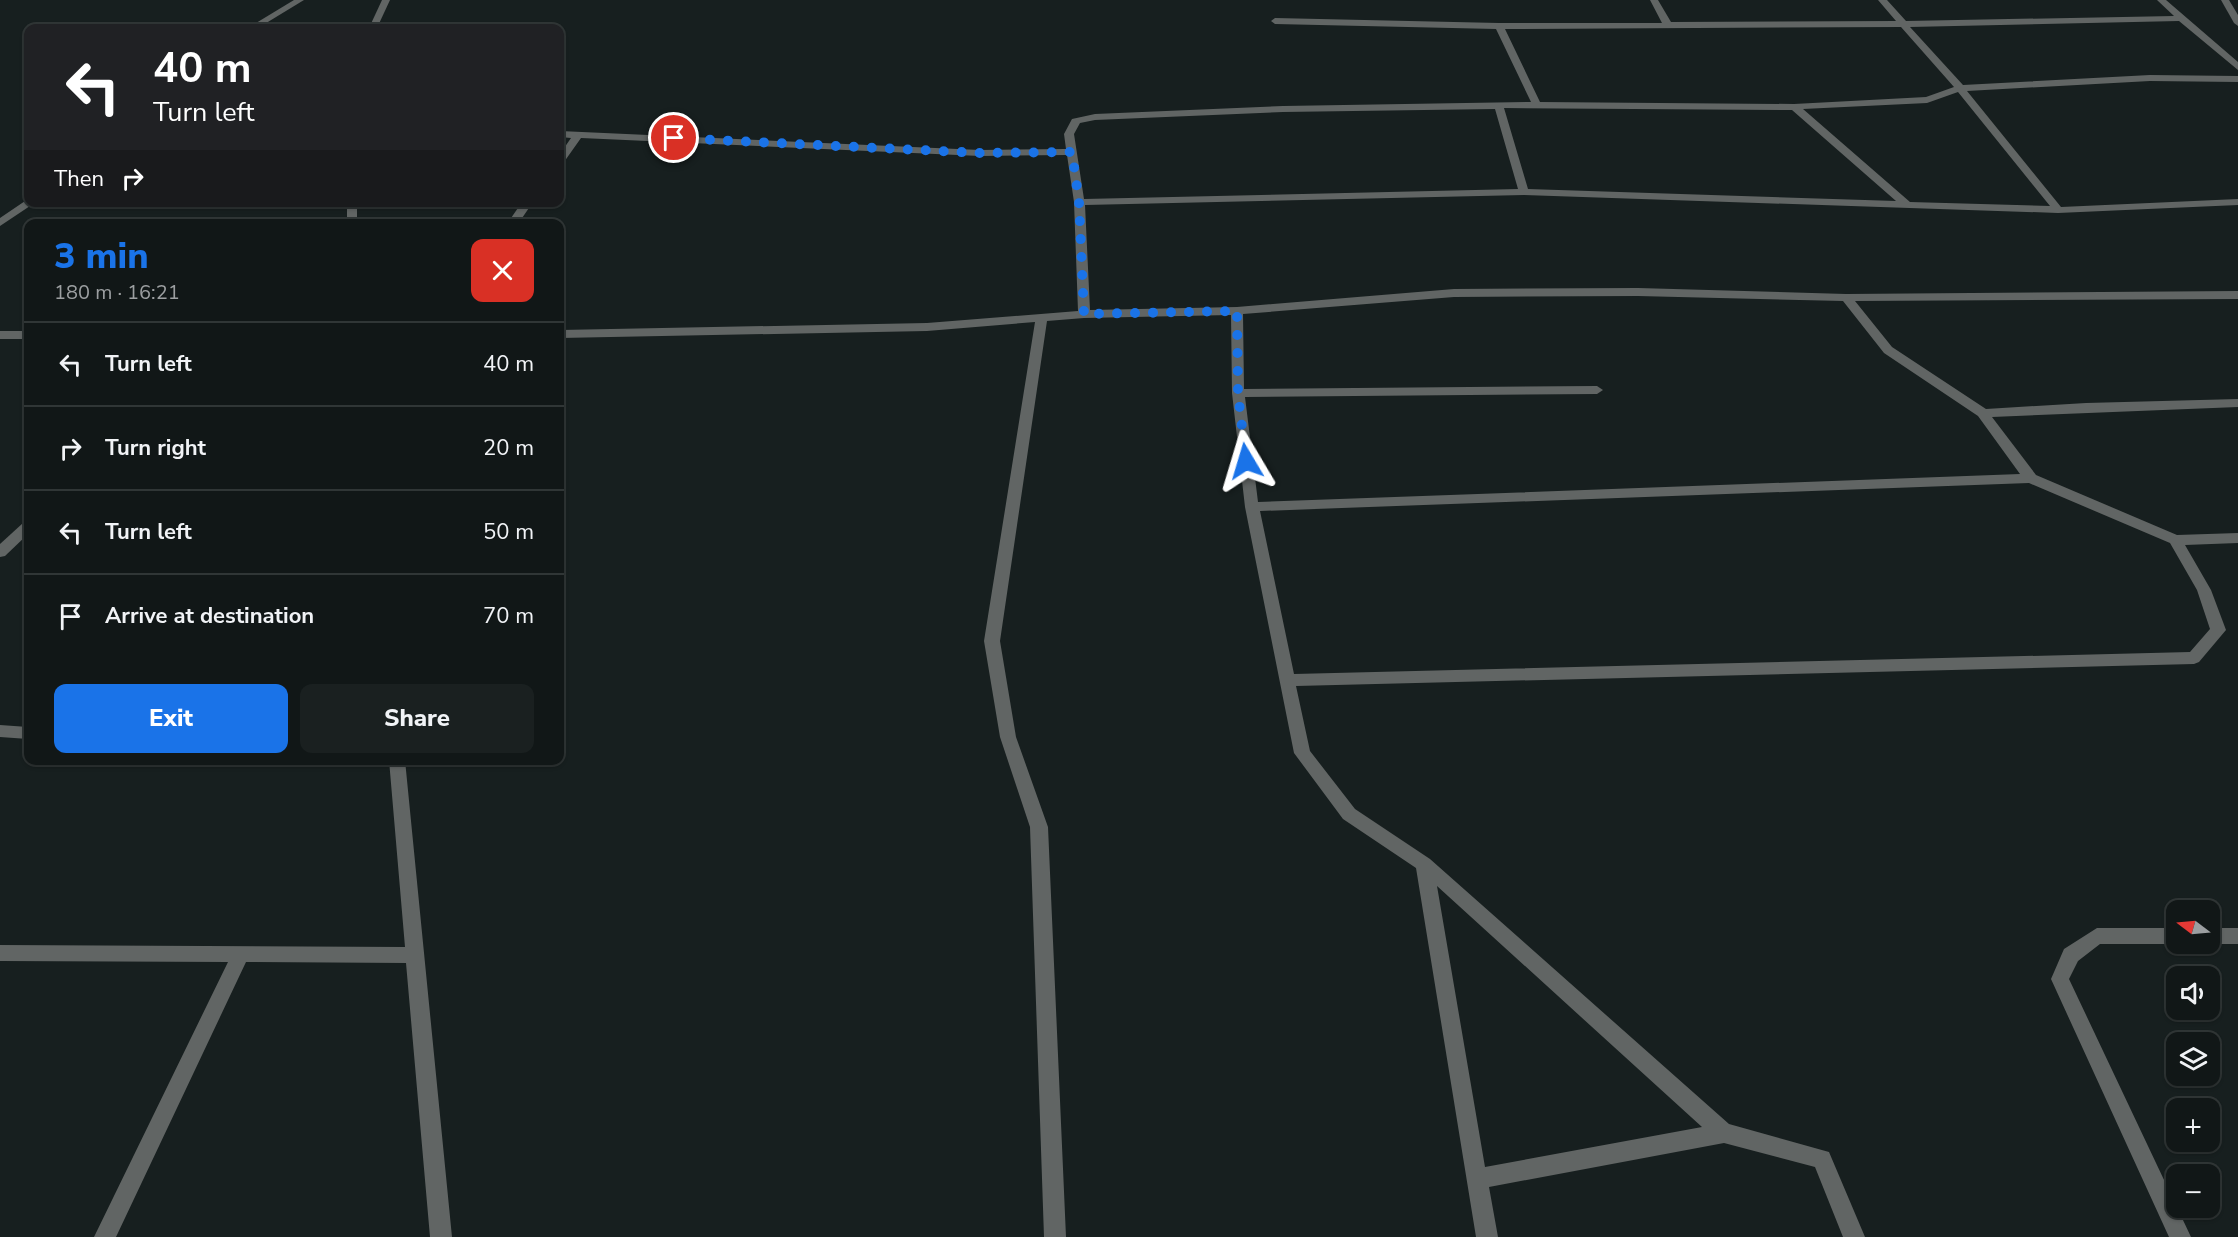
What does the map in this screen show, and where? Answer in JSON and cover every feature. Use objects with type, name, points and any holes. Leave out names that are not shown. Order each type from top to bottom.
[{"type":"street","points":[[259,24],[300,0]]},
{"type":"street","points":[[375,24],[386,0]]},
{"type":"street","points":[[1654,0],[1668,23]]},
{"type":"street","points":[[1882,0],[1960,87],[2058,210]]},
{"type":"street","points":[[2161,0],[2238,66]]},
{"type":"street","points":[[2225,0],[2238,23]]},
{"type":"street","points":[[1275,21],[1499,26],[1668,23],[1904,24],[2182,18]]},
{"type":"street","points":[[1499,26],[1537,105]]},
{"type":"street","points":[[1084,314],[1079,202],[1069,134],[1076,121],[1095,117],[1283,109],[1537,105],[1794,107],[1928,100],[1960,87],[2150,78],[2238,79]]},
{"type":"street","points":[[1499,107],[1524,192]]},
{"type":"street","points":[[1794,107],[1907,205]]},
{"type":"street","points":[[564,134],[980,153],[1072,152]]},
{"type":"street","points":[[564,155],[579,134]]},
{"type":"street","points":[[1079,202],[1524,192],[2058,210],[2238,202]]},
{"type":"street","points":[[0,223],[24,207]]},
{"type":"street","points":[[564,334],[927,327],[1041,320],[1084,314],[1237,311],[1454,292],[1661,292],[1846,298],[2238,295]]},
{"type":"street","points":[[1846,298],[1888,350],[1983,413],[2004,445],[2031,478]]},
{"type":"street","points":[[1237,311],[1238,393],[1252,507],[1289,680],[1302,753],[1349,814],[1424,864],[1724,1133]]},
{"type":"street","points":[[1041,320],[992,642],[1008,737],[1039,827],[1055,1237]]},
{"type":"street","points":[[0,335],[24,335]]},
{"type":"street","points":[[1238,393],[1597,390]]},
{"type":"street","points":[[1983,413],[2086,406],[2238,403]]},
{"type":"street","points":[[1252,507],[2031,478],[2175,540],[2238,538]]},
{"type":"street","points":[[0,552],[24,530]]},
{"type":"street","points":[[1289,680],[2194,658],[2218,630],[2204,590],[2175,540]]},
{"type":"street","points":[[0,731],[24,733]]},
{"type":"street","points":[[397,765],[441,1237]]},
{"type":"street","points":[[1424,864],[1487,1237]]},
{"type":"street","points":[[2166,936],[2097,936],[2071,955],[2060,979],[2180,1237]]},
{"type":"street","points":[[2220,936],[2238,936]]},
{"type":"street","points":[[0,953],[416,955]]},
{"type":"street","points":[[105,1237],[241,954]]},
{"type":"street","points":[[1477,1179],[1724,1133],[1822,1159],[1854,1237]]},
{"type":"route","points":[[674,138],[980,153],[1072,152],[1079,202],[1084,314],[1237,311],[1238,393],[1246,461]]}]
